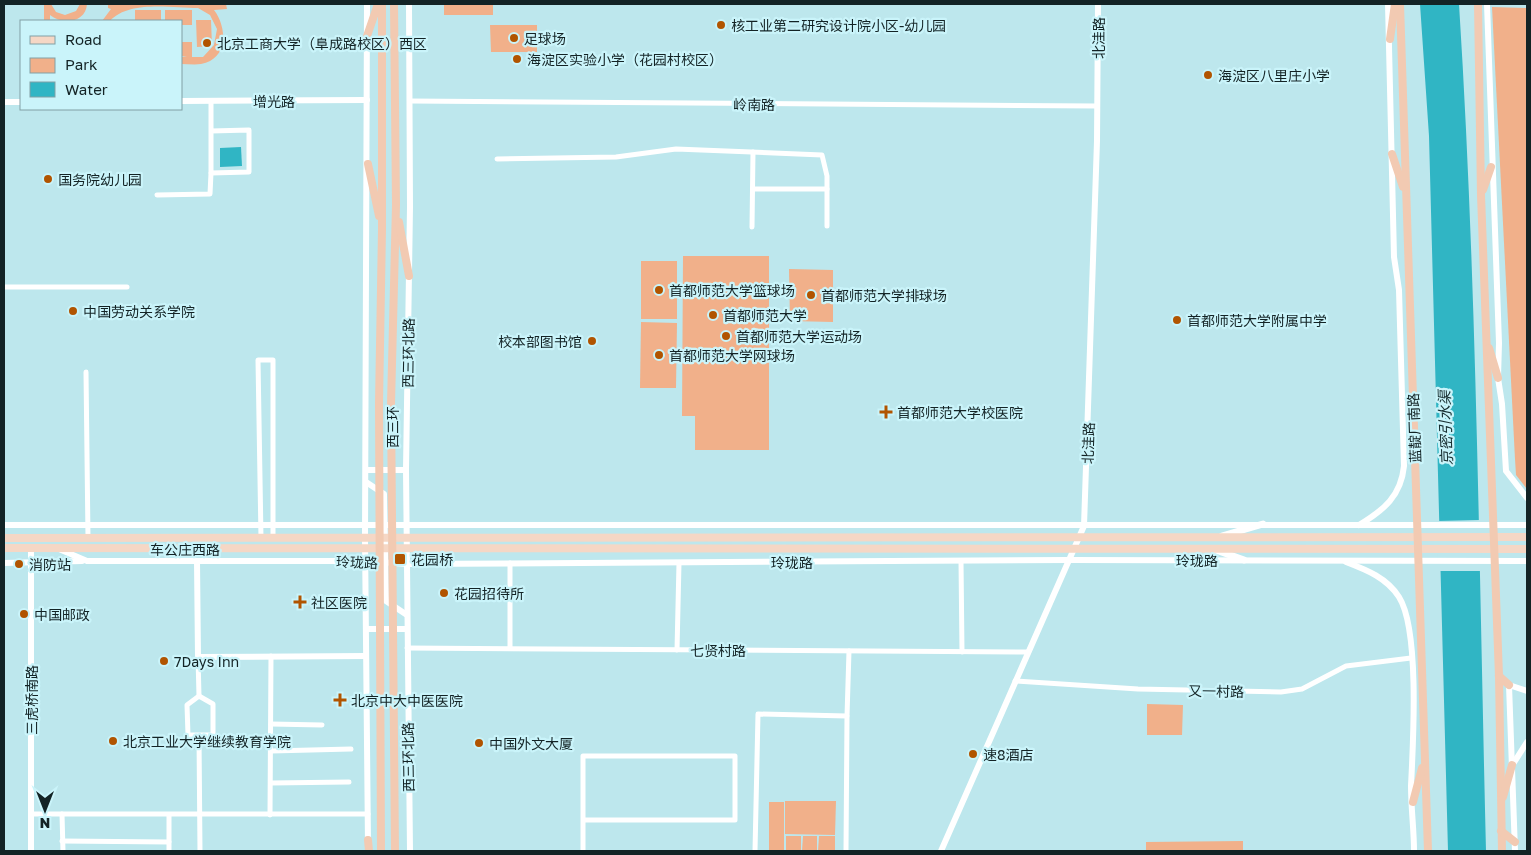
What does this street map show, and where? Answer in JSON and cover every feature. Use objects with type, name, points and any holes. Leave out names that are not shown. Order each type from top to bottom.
[{"type":"highway","points":[[366,39],[378,4]]},
{"type":"highway","name":"西三环","points":[[381,851],[380,404],[382,4]]},
{"type":"highway","name":"西三环","points":[[395,4],[396,205],[391,404],[395,851]]},
{"type":"highway","points":[[1390,39],[1395,4]]},
{"type":"highway","name":"蓝靛厂南路","points":[[1400,4],[1428,851]]},
{"type":"highway","points":[[1478,4],[1481,195],[1499,676],[1502,851]]},
{"type":"highway","points":[[1392,154],[1407,196]]},
{"type":"highway","points":[[368,164],[382,230]]},
{"type":"highway","points":[[1481,195],[1491,167]]},
{"type":"highway","points":[[396,205],[409,276]]},
{"type":"highway","points":[[1486,336],[1498,378]]},
{"type":"highway","points":[[1499,676],[1509,685]]},
{"type":"highway","points":[[1413,802],[1424,759]]},
{"type":"highway","points":[[1500,808],[1512,765]]},
{"type":"highway","points":[[1501,831],[1515,842]]},
{"type":"highway","points":[[368,840],[368,851]]},
{"type":"main road","points":[[1220,537],[1263,524]]},
{"type":"main road","name":"玲珑路","points":[[385,539],[1526,537]]},
{"type":"main road","name":"车公庄西路","points":[[4,538],[385,539]]},
{"type":"main road","name":"车公庄西路","points":[[4,548],[386,550]]},
{"type":"main road","points":[[1213,549],[1244,560]]},
{"type":"main road","name":"玲珑路","points":[[386,550],[1526,549]]},
{"type":"street","points":[[367,4],[368,164],[365,550],[368,840]]},
{"type":"street","name":"西三环北路","points":[[409,4],[409,276],[406,470],[410,851]]},
{"type":"street","name":"北洼路","points":[[941,851],[1084,526],[1097,106],[1098,4]]},
{"type":"street","points":[[1359,526],[1392,501],[1403,480],[1404,466],[1398,290],[1394,257],[1388,4]]},
{"type":"street","points":[[1487,4],[1491,167],[1499,343],[1498,378],[1502,404],[1506,471],[1527,498]]},
{"type":"street","name":"增光路","points":[[182,101],[367,100]]},
{"type":"street","points":[[158,195],[210,194],[211,101]]},
{"type":"street","name":"岭南路","points":[[410,101],[1097,106]]},
{"type":"street","points":[[4,102],[20,102]]},
{"type":"street","points":[[211,131],[249,130],[249,172],[211,172]]},
{"type":"street","points":[[497,159],[616,157],[676,149],[822,155],[827,176],[826,226]]},
{"type":"street","points":[[752,226],[753,152]]},
{"type":"street","points":[[752,189],[827,189]]},
{"type":"street","points":[[4,287],[126,287]]},
{"type":"street","points":[[261,538],[258,360],[273,360],[273,538]]},
{"type":"street","points":[[86,372],[88,538]]},
{"type":"street","points":[[366,470],[406,470]]},
{"type":"street","points":[[366,482],[384,494],[386,601],[407,615]]},
{"type":"street","points":[[4,524],[385,522],[407,524],[1084,526],[1263,524],[1359,526],[1526,525]]},
{"type":"street","name":"三虎桥南路","points":[[31,549],[31,851]]},
{"type":"street","name":"玲珑路","points":[[59,549],[87,560],[366,561],[407,564],[1069,560],[1526,561]]},
{"type":"street","points":[[4,563],[87,560]]},
{"type":"street","points":[[197,561],[198,696]]},
{"type":"street","points":[[961,561],[962,652]]},
{"type":"street","points":[[1341,561],[1366,570],[1385,581],[1400,599],[1410,626],[1414,754],[1411,788],[1414,851]]},
{"type":"street","points":[[510,563],[510,648]]},
{"type":"street","points":[[677,650],[679,563]]},
{"type":"street","points":[[366,629],[407,629]]},
{"type":"street","name":"七贤村路","points":[[407,648],[1028,652]]},
{"type":"street","points":[[846,851],[849,651]]},
{"type":"street","points":[[270,814],[271,656]]},
{"type":"street","points":[[198,657],[366,656]]},
{"type":"street","name":"又一村路","points":[[1016,681],[1103,688],[1281,692],[1302,689],[1346,666],[1411,658]]},
{"type":"street","points":[[1515,851],[1509,685],[1527,691]]},
{"type":"street","points":[[198,696],[213,704],[213,735],[188,735],[187,704],[198,696]]},
{"type":"street","points":[[755,851],[758,714],[847,716]]},
{"type":"street","points":[[271,724],[322,725]]},
{"type":"street","points":[[199,736],[200,851]]},
{"type":"street","points":[[1512,765],[1527,742]]},
{"type":"street","points":[[271,751],[350,749]]},
{"type":"street","points":[[582,851],[582,756],[735,756],[735,820],[583,820]]},
{"type":"street","points":[[271,783],[348,782]]},
{"type":"street","points":[[31,814],[368,814]]},
{"type":"street","points":[[62,814],[63,851]]},
{"type":"street","points":[[169,815],[169,851]]},
{"type":"street","points":[[62,841],[169,842]]},
{"type":"green space","points":[[44,4],[51,4],[56,12],[65,15],[76,11],[80,4],[87,4],[86,10],[82,15],[73,20],[61,20],[50,15],[50,20],[44,20]]},
{"type":"green space","points":[[108,4],[226,4],[227,9],[214,10],[223,33],[221,49],[217,56],[210,61],[199,64],[182,64],[182,57],[187,57],[182,56],[182,42],[192,42],[192,57],[203,57],[214,45],[217,29],[210,15],[198,8],[139,8],[118,14],[111,20],[103,20],[111,9],[108,8]]},
{"type":"green space","points":[[444,4],[493,4],[493,15],[444,15]]},
{"type":"green space","points":[[1492,7],[1527,8],[1527,489],[1516,475]]},
{"type":"green space","points":[[135,10],[161,10],[161,20],[135,20]]},
{"type":"green space","points":[[165,10],[192,10],[192,25],[182,25],[182,20],[165,20]]},
{"type":"green space","points":[[196,20],[211,20],[212,46],[197,47]]},
{"type":"green space","name":"足球场","points":[[490,25],[537,25],[537,52],[491,52]]},
{"type":"green space","name":"首都师范大学运动场","points":[[683,256],[769,256],[769,450],[695,450],[695,416],[682,416]]},
{"type":"green space","name":"首都师范大学篮球场","points":[[641,261],[677,261],[677,319],[641,319]]},
{"type":"green space","name":"首都师范大学排球场","points":[[789,269],[833,270],[833,322],[790,321]]},
{"type":"green space","name":"首都师范大学网球场","points":[[641,322],[677,323],[676,388],[640,388]]},
{"type":"green space","points":[[1147,704],[1183,705],[1182,735],[1147,735]]},
{"type":"green space","points":[[785,801],[836,801],[835,835],[785,834]]},
{"type":"green space","points":[[769,802],[784,802],[784,835],[769,835]]},
{"type":"green space","points":[[769,835],[784,835],[784,851],[769,851]]},
{"type":"green space","points":[[786,836],[801,836],[801,851],[786,851]]},
{"type":"green space","points":[[803,836],[817,836],[817,851],[802,851]]},
{"type":"green space","points":[[819,836],[835,836],[835,851],[818,851]]},
{"type":"green space","points":[[1243,841],[1243,851],[1146,851],[1146,842]]},
{"type":"water","name":"京密引水渠","points":[[1420,4],[1459,4],[1474,322],[1486,851],[1448,851],[1429,136]]},
{"type":"water","points":[[241,147],[242,166],[220,167],[220,148]]},
{"type":"pier","points":[[1480,520],[1482,571],[1438,571],[1437,521]]},
{"type":"place","name":"核工业第二研究设计院小区-幼儿园","points":[[721,25]]},
{"type":"place","name":"足球场","points":[[514,38]]},
{"type":"place","name":"北京工商大学（阜成路校区）西区","points":[[207,43]]},
{"type":"place","name":"海淀区实验小学（花园村校区）","points":[[517,59]]},
{"type":"place","name":"海淀区八里庄小学","points":[[1208,75]]},
{"type":"place","name":"国务院幼儿园","points":[[48,179]]},
{"type":"place","name":"首都师范大学篮球场","points":[[659,290]]},
{"type":"place","name":"首都师范大学排球场","points":[[811,295]]},
{"type":"place","name":"中国劳动关系学院","points":[[73,311]]},
{"type":"place","name":"首都师范大学","points":[[713,315]]},
{"type":"place","name":"首都师范大学附属中学","points":[[1177,320]]},
{"type":"place","name":"首都师范大学运动场","points":[[726,336]]},
{"type":"place","name":"校本部图书馆","points":[[592,341]]},
{"type":"place","name":"首都师范大学网球场","points":[[659,355]]},
{"type":"place","name":"首都师范大学校医院","points":[[886,412]]},
{"type":"place","name":"花园桥","points":[[400,559]]},
{"type":"place","name":"消防站","points":[[19,564]]},
{"type":"place","name":"花园招待所","points":[[444,593]]},
{"type":"place","name":"社区医院","points":[[300,602]]},
{"type":"place","name":"中国邮政","points":[[24,614]]},
{"type":"place","name":"7Days Inn","points":[[164,661]]},
{"type":"place","name":"北京中大中医医院","points":[[340,700]]},
{"type":"place","name":"北京工业大学继续教育学院","points":[[113,741]]},
{"type":"place","name":"中国外文大厦","points":[[479,743]]},
{"type":"place","name":"速8酒店","points":[[973,754]]}]
